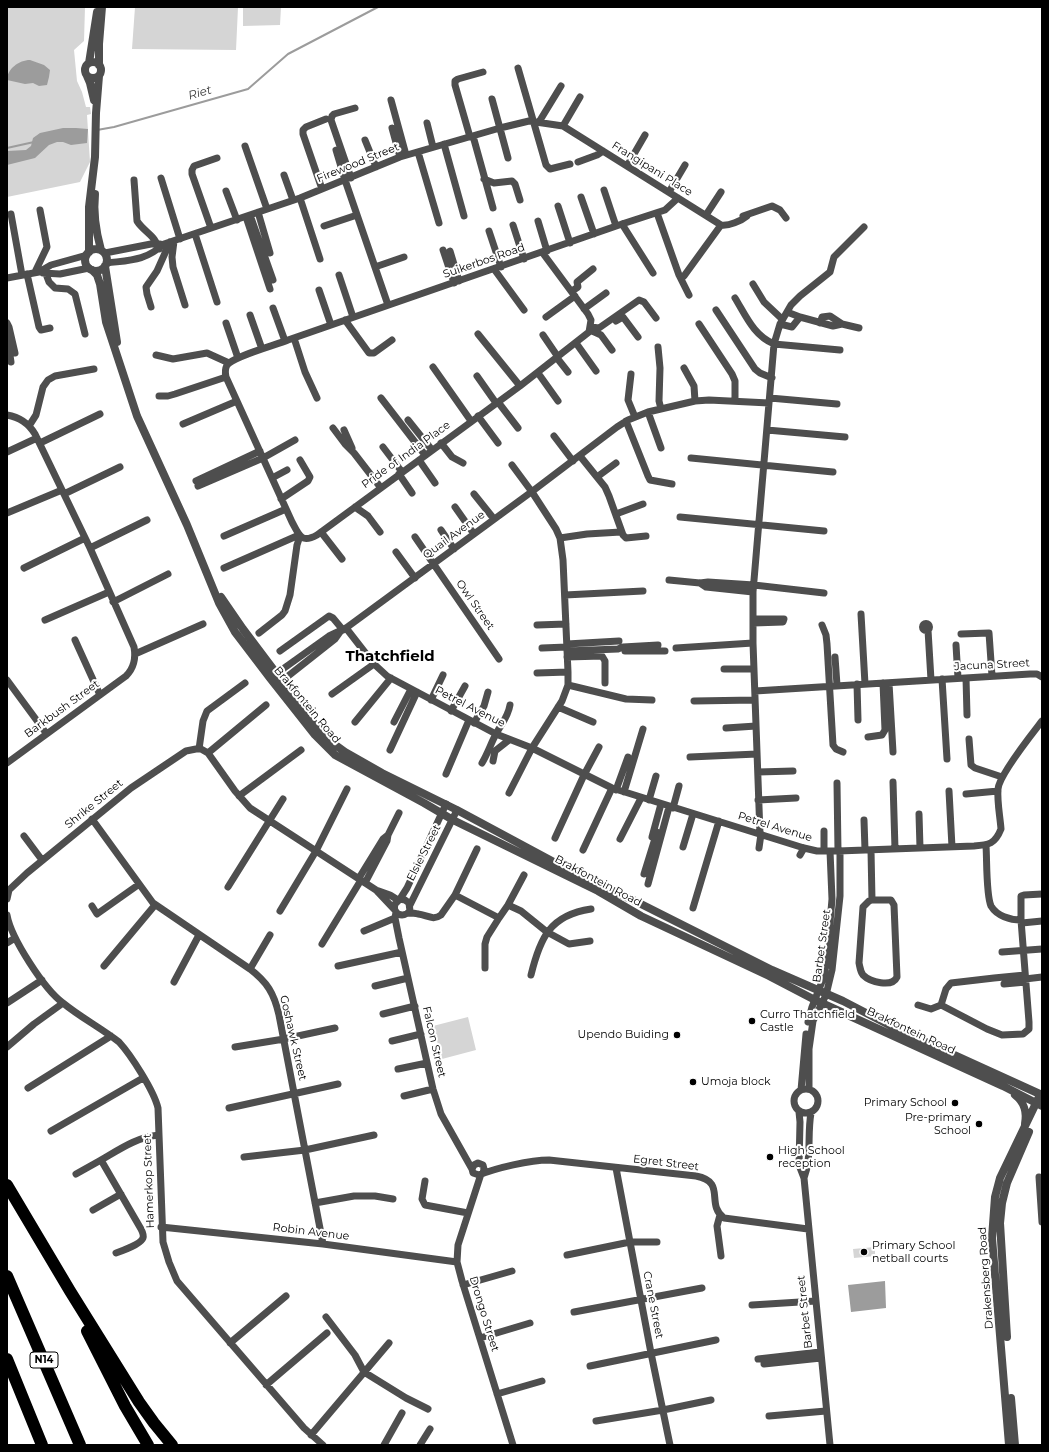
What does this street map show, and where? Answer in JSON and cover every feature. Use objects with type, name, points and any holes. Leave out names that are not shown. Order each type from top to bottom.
[{"type":"highway","points":[[7,1185],[70,1291],[139,1402],[154,1424],[172,1445]]},
{"type":"highway","name":"N14","points":[[7,1276],[80,1445]]},
{"type":"highway","points":[[70,1291],[76,1310],[102,1363],[148,1445]]},
{"type":"highway","points":[[7,1359],[42,1445]]},
{"type":"street","points":[[96,113],[92,91],[84,69],[89,63],[98,7]]},
{"type":"street","points":[[7,278],[40,272],[66,272],[91,269],[100,270],[106,264],[107,258],[98,240],[95,216],[96,113],[99,76],[101,71],[99,65],[99,44],[102,7]]},
{"type":"street","points":[[89,63],[95,62],[99,65]]},
{"type":"street","points":[[518,68],[537,122],[547,168],[550,169],[570,164]]},
{"type":"street","points":[[484,72],[458,79],[455,81],[455,85],[493,208]]},
{"type":"street","points":[[87,76],[92,79],[99,76]]},
{"type":"street","points":[[537,122],[561,86]]},
{"type":"street","points":[[563,126],[580,97]]},
{"type":"street","points":[[492,99],[508,158]]},
{"type":"street","points":[[390,100],[403,156]]},
{"type":"street","points":[[355,108],[334,114],[331,120],[357,215],[388,305]]},
{"type":"street","points":[[322,189],[303,134],[303,130],[306,127],[326,119]]},
{"type":"street","name":"Firewood Street","points":[[103,252],[168,243],[300,198],[403,156],[500,128],[526,122],[563,126]]},
{"type":"street","points":[[427,123],[433,147]]},
{"type":"street","name":"Frangipani Place","points":[[563,126],[722,225]]},
{"type":"street","points":[[392,128],[403,156]]},
{"type":"street","points":[[627,166],[645,135]]},
{"type":"street","points":[[365,140],[376,167]]},
{"type":"street","points":[[444,144],[464,216]]},
{"type":"street","points":[[245,146],[267,209]]},
{"type":"street","points":[[336,150],[348,179]]},
{"type":"street","points":[[578,162],[597,155],[603,151]]},
{"type":"street","points":[[418,152],[438,223]]},
{"type":"street","points":[[211,228],[192,174],[192,170],[194,166],[216,158]]},
{"type":"street","points":[[91,269],[86,262],[88,253],[89,207],[95,160]]},
{"type":"street","points":[[669,192],[685,165]]},
{"type":"street","points":[[284,175],[293,200]]},
{"type":"street","points":[[161,178],[168,243],[173,267],[185,305]]},
{"type":"street","points":[[484,179],[494,183],[512,181],[515,184],[520,200]]},
{"type":"street","points":[[134,180],[137,221],[140,226],[154,237],[168,243]]},
{"type":"street","points":[[604,190],[619,225],[650,273]]},
{"type":"street","points":[[226,191],[237,220]]},
{"type":"street","points":[[706,215],[721,192]]},
{"type":"street","points":[[581,197],[594,234]]},
{"type":"street","points":[[300,198],[320,259]]},
{"type":"street","name":"Suikerbos Road","points":[[233,360],[353,317],[545,252],[619,225],[658,213],[667,209],[678,198]]},
{"type":"street","points":[[558,206],[570,243]]},
{"type":"street","points":[[684,276],[722,225],[740,220],[772,206],[780,210],[786,218]]},
{"type":"street","points":[[40,210],[47,247],[40,272]]},
{"type":"street","points":[[258,212],[270,253]]},
{"type":"street","points":[[658,213],[679,275],[688,295]]},
{"type":"street","points":[[11,214],[24,274],[39,327],[41,330],[50,328]]},
{"type":"street","points":[[324,226],[357,215]]},
{"type":"street","points":[[248,216],[273,280]]},
{"type":"street","points":[[248,216],[270,289]]},
{"type":"street","points":[[538,221],[545,252],[591,320],[590,329]]},
{"type":"street","points":[[513,225],[524,259]]},
{"type":"street","points":[[698,263],[722,225]]},
{"type":"street","points":[[759,848],[760,834],[753,621],[754,589],[774,344],[781,322],[794,300],[832,270],[834,257],[864,227]]},
{"type":"street","points":[[489,231],[498,268],[524,310]]},
{"type":"street","points":[[195,234],[217,302]]},
{"type":"street","points":[[151,307],[146,287],[157,271],[168,243]]},
{"type":"street","name":"Firewood Street","points":[[106,264],[143,258],[152,254],[168,243]]},
{"type":"street","points":[[140,246],[143,258]]},
{"type":"street","points":[[40,272],[51,265],[88,253],[95,249],[103,252]]},
{"type":"street","points":[[446,251],[457,282]]},
{"type":"street","points":[[375,267],[404,257]]},
{"type":"street","points":[[64,261],[66,272]]},
{"type":"street","name":"Brakfontein Road","points":[[106,264],[118,355]]},
{"type":"street","name":"Brakfontein Road","points":[[91,269],[100,284],[105,317],[137,416],[214,588],[219,603],[230,624],[276,686],[315,735],[334,755],[424,802],[453,820],[598,891],[641,916],[769,976],[818,1001],[1003,1086],[1041,1101]]},
{"type":"street","points":[[577,282],[592,269]]},
{"type":"street","points":[[40,272],[55,288],[68,289],[75,294],[85,334]]},
{"type":"street","points":[[339,275],[353,317]]},
{"type":"street","points":[[547,318],[574,295],[578,287],[577,282],[573,278],[566,283]]},
{"type":"street","points":[[753,284],[764,302],[781,322],[792,327],[800,317]]},
{"type":"street","points":[[319,290],[331,325]]},
{"type":"street","points":[[584,309],[606,293]]},
{"type":"street","points":[[735,298],[758,334],[764,340],[774,344],[840,350]]},
{"type":"street","points":[[601,330],[639,300],[644,302],[656,318]]},
{"type":"street","points":[[273,308],[317,398]]},
{"type":"street","points":[[716,310],[755,369],[772,378]]},
{"type":"street","points":[[787,312],[820,323],[822,317],[830,316],[842,324],[858,328]]},
{"type":"street","points":[[250,315],[262,349]]},
{"type":"street","points":[[280,316],[289,340]]},
{"type":"street","points":[[590,329],[601,330],[623,317],[638,337]]},
{"type":"street","points":[[345,320],[369,353],[372,354],[392,340]]},
{"type":"street","points":[[7,323],[15,353]]},
{"type":"street","points":[[226,323],[233,360]]},
{"type":"street","points":[[699,324],[732,374],[735,381],[735,401]]},
{"type":"street","points":[[590,329],[601,335],[614,350],[601,330]]},
{"type":"street","name":"Pride of India Place","points":[[224,568],[300,535],[305,539],[309,539],[321,532],[428,452],[520,386],[576,343],[590,329]]},
{"type":"street","points":[[478,334],[520,386]]},
{"type":"street","points":[[543,335],[568,372]]},
{"type":"street","points":[[7,337],[12,362]]},
{"type":"street","points":[[576,343],[596,371]]},
{"type":"street","points":[[658,347],[660,368],[660,409]]},
{"type":"street","points":[[185,352],[209,349],[233,360]]},
{"type":"street","points":[[156,355],[173,359],[207,353],[233,360]]},
{"type":"street","points":[[233,360],[226,368],[226,376],[281,499],[300,535],[297,545],[288,604],[282,615],[259,632]]},
{"type":"street","points":[[433,367],[471,421]]},
{"type":"street","points":[[684,368],[694,386],[695,401]]},
{"type":"street","points":[[28,425],[36,415],[43,387],[48,380],[55,376],[94,369]]},
{"type":"street","points":[[538,372],[558,401]]},
{"type":"street","points":[[631,374],[628,400],[635,417]]},
{"type":"street","points":[[159,396],[175,394],[226,376]]},
{"type":"street","points":[[477,376],[518,428]]},
{"type":"street","points":[[381,398],[428,452]]},
{"type":"street","name":"Quail Avenue","points":[[276,686],[333,634],[343,630],[626,422],[635,417],[660,409],[695,401],[709,400],[769,400],[837,404]]},
{"type":"street","points":[[183,424],[237,401]]},
{"type":"street","points":[[498,402],[516,420]]},
{"type":"street","points":[[394,407],[428,452]]},
{"type":"street","points":[[648,412],[660,448]]},
{"type":"street","points":[[7,452],[100,414]]},
{"type":"street","points":[[7,416],[16,417],[28,425],[39,440],[90,548],[136,654],[202,624]]},
{"type":"street","points":[[478,416],[498,443]]},
{"type":"street","points":[[408,420],[428,452]]},
{"type":"street","points":[[626,422],[650,480],[672,484]]},
{"type":"street","points":[[333,428],[381,488]]},
{"type":"street","points":[[344,430],[354,453]]},
{"type":"street","points":[[767,430],[844,437]]},
{"type":"street","points":[[554,436],[598,481],[609,496],[621,532],[626,538],[646,536]]},
{"type":"street","points":[[197,484],[295,440]]},
{"type":"street","points":[[441,443],[455,460],[463,463]]},
{"type":"street","points":[[383,447],[412,493]]},
{"type":"street","points":[[691,458],[833,472]]},
{"type":"street","points":[[281,499],[308,481],[310,478],[300,460]]},
{"type":"street","points":[[419,460],[435,483]]},
{"type":"street","points":[[598,481],[616,463]]},
{"type":"street","points":[[509,792],[532,748],[562,701],[568,685],[563,560],[560,538],[556,529],[532,492],[512,464]]},
{"type":"street","points":[[7,513],[63,492],[120,467]]},
{"type":"street","points":[[272,478],[287,470]]},
{"type":"street","points":[[474,494],[494,520]]},
{"type":"street","points":[[616,514],[643,504]]},
{"type":"street","points":[[355,507],[368,516],[380,532]]},
{"type":"street","points":[[455,507],[474,534]]},
{"type":"street","points":[[224,536],[286,509]]},
{"type":"street","points":[[680,517],[824,531]]},
{"type":"street","points":[[90,548],[147,520]]},
{"type":"street","points":[[441,530],[454,549]]},
{"type":"street","points":[[321,532],[342,559]]},
{"type":"street","points":[[560,538],[587,534],[621,532]]},
{"type":"street","name":"Owl Street","points":[[415,537],[498,659]]},
{"type":"street","points":[[24,568],[85,538]]},
{"type":"street","points":[[396,552],[415,578]]},
{"type":"street","points":[[113,602],[168,574]]},
{"type":"street","points":[[669,580],[700,583],[706,587],[717,585],[754,589],[824,593]]},
{"type":"street","name":"Brakfontein Road","points":[[214,588],[316,726],[334,744],[382,773],[446,804],[578,875],[635,901],[772,970],[823,993],[1041,1101]]},
{"type":"street","points":[[564,595],[643,591]]},
{"type":"street","points":[[45,620],[109,592]]},
{"type":"street","points":[[861,614],[865,684]]},
{"type":"street","name":"Petrel Avenue","points":[[280,651],[329,616],[333,618],[380,671],[414,691],[496,734],[532,748],[614,789],[804,848],[817,851],[833,851],[986,846]]},
{"type":"street","points":[[753,621],[768,621]]},
{"type":"street","points":[[537,625],[566,624]]},
{"type":"street","points":[[822,625],[826,635],[833,685]]},
{"type":"street","points":[[926,630],[929,680]]},
{"type":"street","points":[[961,634],[989,632],[992,676]]},
{"type":"street","points":[[75,640],[100,695]]},
{"type":"street","points":[[567,650],[619,641]]},
{"type":"street","points":[[676,648],[753,643]]},
{"type":"street","points":[[618,649],[623,647],[658,644]]},
{"type":"street","points":[[956,645],[958,678]]},
{"type":"street","points":[[542,648],[567,650],[602,656],[605,661],[605,683]]},
{"type":"street","points":[[567,650],[665,650]]},
{"type":"street","name":"Quail Avenue","points":[[270,678],[314,651]]},
{"type":"street","name":"Barkbush Street","points":[[7,763],[129,673],[133,667],[136,654]]},
{"type":"street","points":[[835,657],[833,685],[833,745],[836,749],[843,752]]},
{"type":"street","points":[[332,694],[374,664]]},
{"type":"street","points":[[724,669],[754,669]]},
{"type":"street","points":[[537,674],[568,672]]},
{"type":"street","name":"Jacuna Street","points":[[755,691],[1030,674],[1037,674],[1042,677]]},
{"type":"street","points":[[431,700],[443,675]]},
{"type":"street","points":[[354,722],[391,678]]},
{"type":"street","points":[[966,678],[967,715]]},
{"type":"street","name":"Jacuna Street","points":[[942,679],[947,759]]},
{"type":"street","points":[[7,680],[46,733]]},
{"type":"street","points":[[245,682],[207,711],[203,721],[198,749],[208,753],[239,796],[250,808],[376,890],[395,913],[400,915],[408,910]]},
{"type":"street","points":[[868,737],[882,735],[885,730],[886,683]]},
{"type":"street","points":[[886,683],[893,752]]},
{"type":"street","points":[[857,684],[858,720]]},
{"type":"street","points":[[568,685],[626,698],[652,700]]},
{"type":"street","points":[[451,711],[465,686]]},
{"type":"street","points":[[394,722],[414,691]]},
{"type":"street","points":[[392,737],[414,691]]},
{"type":"street","points":[[390,750],[414,691]]},
{"type":"street","points":[[446,774],[472,721],[484,706],[488,692]]},
{"type":"street","points":[[694,702],[755,700]]},
{"type":"street","points":[[208,753],[266,705]]},
{"type":"street","points":[[482,763],[496,734],[508,714],[510,705]]},
{"type":"street","points":[[558,707],[593,722]]},
{"type":"street","points":[[1042,721],[999,783],[998,791],[1001,829],[994,840],[986,846],[991,906],[1006,918],[1022,922],[1042,921]]},
{"type":"street","points":[[726,728],[756,726]]},
{"type":"street","points":[[624,792],[642,729]]},
{"type":"street","points":[[969,739],[972,765],[975,768],[1002,777]]},
{"type":"street","points":[[493,761],[495,751],[509,740]]},
{"type":"street","points":[[555,838],[584,775],[599,747]]},
{"type":"street","name":"Shrike Street","points":[[7,899],[8,890],[22,877],[131,788],[179,755],[190,749],[198,749]]},
{"type":"street","points":[[239,796],[301,750]]},
{"type":"street","points":[[690,757],[757,754]]},
{"type":"street","points":[[583,850],[614,789],[628,757]]},
{"type":"street","points":[[758,772],[793,771]]},
{"type":"street","points":[[649,800],[656,776]]},
{"type":"street","points":[[893,849],[894,782]]},
{"type":"street","points":[[833,851],[837,783]]},
{"type":"street","points":[[650,843],[667,806],[679,786]]},
{"type":"street","points":[[280,910],[316,851],[348,789]]},
{"type":"street","points":[[890,789],[893,849]]},
{"type":"street","points":[[832,791],[833,851]]},
{"type":"street","points":[[949,791],[950,847]]},
{"type":"street","points":[[966,794],[998,791]]},
{"type":"street","points":[[620,839],[641,798]]},
{"type":"street","points":[[758,800],[796,798]]},
{"type":"street","points":[[228,887],[283,799]]},
{"type":"street","name":"Elsie Street","points":[[399,900],[407,888],[446,804]]},
{"type":"street","points":[[644,874],[667,806]]},
{"type":"street","points":[[648,884],[667,806]]},
{"type":"street","name":"Elsie Street","points":[[408,910],[457,810]]},
{"type":"street","points":[[322,944],[362,880],[383,839],[388,835],[399,813]]},
{"type":"street","points":[[683,848],[693,814]]},
{"type":"street","points":[[919,814],[920,848]]},
{"type":"street","points":[[947,814],[950,847]]},
{"type":"street","name":"Goshawk Street","points":[[92,819],[138,885],[155,905],[250,969],[266,984],[273,997],[284,1039],[316,1203],[322,1244]]},
{"type":"street","points":[[864,820],[872,900]]},
{"type":"street","points":[[693,908],[720,822]]},
{"type":"street","points":[[824,831],[833,851]]},
{"type":"street","points":[[24,836],[42,860]]},
{"type":"street","points":[[800,855],[804,848]]},
{"type":"street","points":[[408,910],[430,918],[438,917],[455,896],[477,849]]},
{"type":"street","name":"Barbet Street","points":[[823,993],[828,958],[833,851]]},
{"type":"street","name":"Barbet Street","points":[[800,1090],[807,1030],[832,970],[840,892],[833,851]]},
{"type":"street","points":[[485,968],[487,938],[508,905],[524,874]]},
{"type":"street","points":[[92,906],[97,914],[138,885]]},
{"type":"street","points":[[376,890],[399,900],[407,901],[408,910],[397,927]]},
{"type":"street","points":[[831,892],[840,892]]},
{"type":"street","points":[[918,1005],[931,1009],[941,1005],[1002,1035],[1023,1034],[1029,1029],[1023,951],[1021,896],[1042,894]]},
{"type":"street","points":[[455,896],[499,918]]},
{"type":"street","points":[[395,913],[395,904],[399,900]]},
{"type":"street","points":[[872,900],[891,900],[894,905],[897,977],[893,982],[885,983],[865,976],[860,969],[859,963],[863,907],[868,901],[872,900]]},
{"type":"street","points":[[104,966],[155,905]]},
{"type":"street","points":[[508,905],[521,911],[547,932],[569,944],[590,941]]},
{"type":"street","points":[[531,975],[538,950],[547,932],[568,915],[591,909]]},
{"type":"street","points":[[364,931],[395,913]]},
{"type":"street","name":"Falcon Street","points":[[395,913],[402,953],[433,1089],[441,1114],[478,1173]]},
{"type":"street","name":"Hamerkop Street","points":[[7,915],[8,922],[15,938],[42,980],[54,995],[63,1003],[111,1036],[125,1049],[151,1089],[156,1101],[159,1135],[161,1227],[164,1250],[177,1281],[266,1385],[311,1435],[323,1445]]},
{"type":"street","points":[[174,982],[199,934]]},
{"type":"street","points":[[250,969],[270,935]]},
{"type":"street","points":[[7,943],[15,938]]},
{"type":"street","points":[[1002,952],[1042,949]]},
{"type":"street","points":[[338,966],[402,953]]},
{"type":"street","points":[[348,968],[402,953]]},
{"type":"street","points":[[1004,984],[1042,977]]},
{"type":"street","points":[[375,986],[408,978]]},
{"type":"street","points":[[941,1005],[946,989],[951,983],[994,978],[1025,979]]},
{"type":"street","points":[[7,1003],[42,980]]},
{"type":"street","name":"Barbet Street","points":[[809,1089],[811,1030],[818,1001]]},
{"type":"street","points":[[7,1047],[34,1024],[63,1003]]},
{"type":"street","points":[[383,1014],[415,1006]]},
{"type":"street","points":[[235,1047],[284,1039],[335,1028]]},
{"type":"street","points":[[392,1041],[421,1034]]},
{"type":"street","points":[[28,1088],[111,1036]]},
{"type":"street","points":[[398,1069],[427,1063]]},
{"type":"street","points":[[51,1131],[143,1078]]},
{"type":"street","points":[[229,1108],[295,1095],[338,1084]]},
{"type":"street","points":[[1003,1086],[1018,1096],[1025,1108],[1026,1115],[1023,1132]]},
{"type":"street","points":[[404,1096],[433,1089]]},
{"type":"street","points":[[809,1089],[814,1092],[818,1101],[816,1107],[811,1113],[805,1114],[799,1112],[794,1107],[793,1099],[800,1090],[809,1089]]},
{"type":"street","name":"Drakensberg Road","points":[[1009,1445],[1004,1367],[992,1238],[995,1197],[1000,1178],[1023,1132],[1041,1101]]},
{"type":"street","name":"Drakensberg Road","points":[[1015,1445],[1005,1322],[1000,1223],[1002,1203],[1007,1183],[1041,1101]]},
{"type":"street","name":"Barbet Street","points":[[799,1112],[799,1165],[804,1178],[830,1445]]},
{"type":"street","name":"Barbet Street","points":[[804,1178],[809,1160],[809,1128],[811,1113]]},
{"type":"street","points":[[76,1174],[137,1140],[146,1136],[159,1135]]},
{"type":"street","points":[[244,1157],[305,1150],[374,1135]]},
{"type":"street","name":"Falcon Street","points":[[466,1156],[480,1164]]},
{"type":"street","points":[[101,1160],[141,1229],[144,1237],[139,1243],[116,1253]]},
{"type":"street","name":"Egret Street","points":[[478,1173],[534,1161],[549,1160],[704,1178],[709,1180],[712,1184],[717,1209],[720,1215]]},
{"type":"street","points":[[478,1173],[474,1165],[480,1164],[495,1170]]},
{"type":"street","name":"Drongo Street","points":[[480,1164],[484,1169],[478,1173],[476,1189],[458,1245],[457,1262],[513,1445]]},
{"type":"street","name":"Crane Street","points":[[616,1168],[670,1445]]},
{"type":"street","points":[[1039,1177],[1042,1222]]},
{"type":"street","points":[[425,1181],[422,1199],[425,1205],[468,1213]]},
{"type":"street","points":[[93,1210],[121,1194]]},
{"type":"street","points":[[316,1203],[354,1196],[375,1196],[393,1199]]},
{"type":"street","points":[[721,1256],[717,1226],[720,1215],[726,1219],[732,1220],[808,1229]]},
{"type":"street","name":"Robin Avenue","points":[[161,1227],[322,1244],[457,1262]]},
{"type":"street","points":[[567,1255],[630,1242],[657,1242]]},
{"type":"street","points":[[463,1285],[512,1271]]},
{"type":"street","points":[[574,1312],[702,1288]]},
{"type":"street","points":[[230,1343],[286,1296]]},
{"type":"street","points":[[752,1305],[816,1301]]},
{"type":"street","points":[[326,1317],[356,1355],[364,1372],[406,1398],[428,1409]]},
{"type":"street","points":[[480,1338],[530,1323]]},
{"type":"street","points":[[266,1385],[327,1333]]},
{"type":"street","points":[[590,1366],[716,1340]]},
{"type":"street","points":[[311,1435],[389,1343]]},
{"type":"street","points":[[761,1362],[821,1355]]},
{"type":"street","points":[[497,1394],[542,1380]]},
{"type":"street","points":[[596,1421],[663,1410],[711,1400]]},
{"type":"street","points":[[769,1416],[826,1411]]},
{"type":"street","points":[[384,1445],[402,1413]]},
{"type":"street","points":[[420,1445],[430,1429]]},
{"type":"shaded area","points":[[7,7],[85,7],[84,41],[74,50],[77,81],[86,107],[90,107],[91,114],[87,115],[90,162],[80,182],[7,197]]},
{"type":"shaded area","points":[[135,7],[238,7],[236,50],[132,49]]},
{"type":"shaded area","points":[[243,7],[281,7],[280,25],[243,26]]},
{"type":"shaded area","points":[[26,60],[44,65],[50,70],[47,85],[39,86],[33,83],[25,84],[7,80],[9,72],[14,66]]},
{"type":"shaded area","points":[[63,128],[88,129],[87,143],[71,145],[63,142],[57,142],[49,145],[35,158],[7,165],[7,151],[26,150],[31,146],[33,138],[40,133]]},
{"type":"shaded area","points":[[468,1017],[476,1050],[442,1059],[433,1026]]},
{"type":"shaded area","name":"Primary School netball courts","points":[[875,1247],[875,1256],[854,1258],[853,1249]]},
{"type":"shaded area","points":[[885,1281],[886,1308],[851,1312],[848,1285]]},
{"type":"waterway","name":"Riet","points":[[97,130],[114,127],[248,89],[288,54],[378,7]]},
{"type":"waterway","name":"Riet","points":[[7,148],[34,142]]},
{"type":"place","name":"Curro Thatchfield Castle","points":[[752,1021]]},
{"type":"place","name":"Upendo Buiding","points":[[677,1035]]},
{"type":"place","name":"Umoja block","points":[[693,1082]]},
{"type":"place","name":"Primary School","points":[[955,1103]]},
{"type":"place","name":"Pre-primary School","points":[[979,1124]]},
{"type":"place","name":"High School reception","points":[[770,1157]]},
{"type":"place","name":"Primary School netball courts","points":[[864,1252]]},
{"type":"district","name":"Thatchfield","points":[[390,657]]}]
